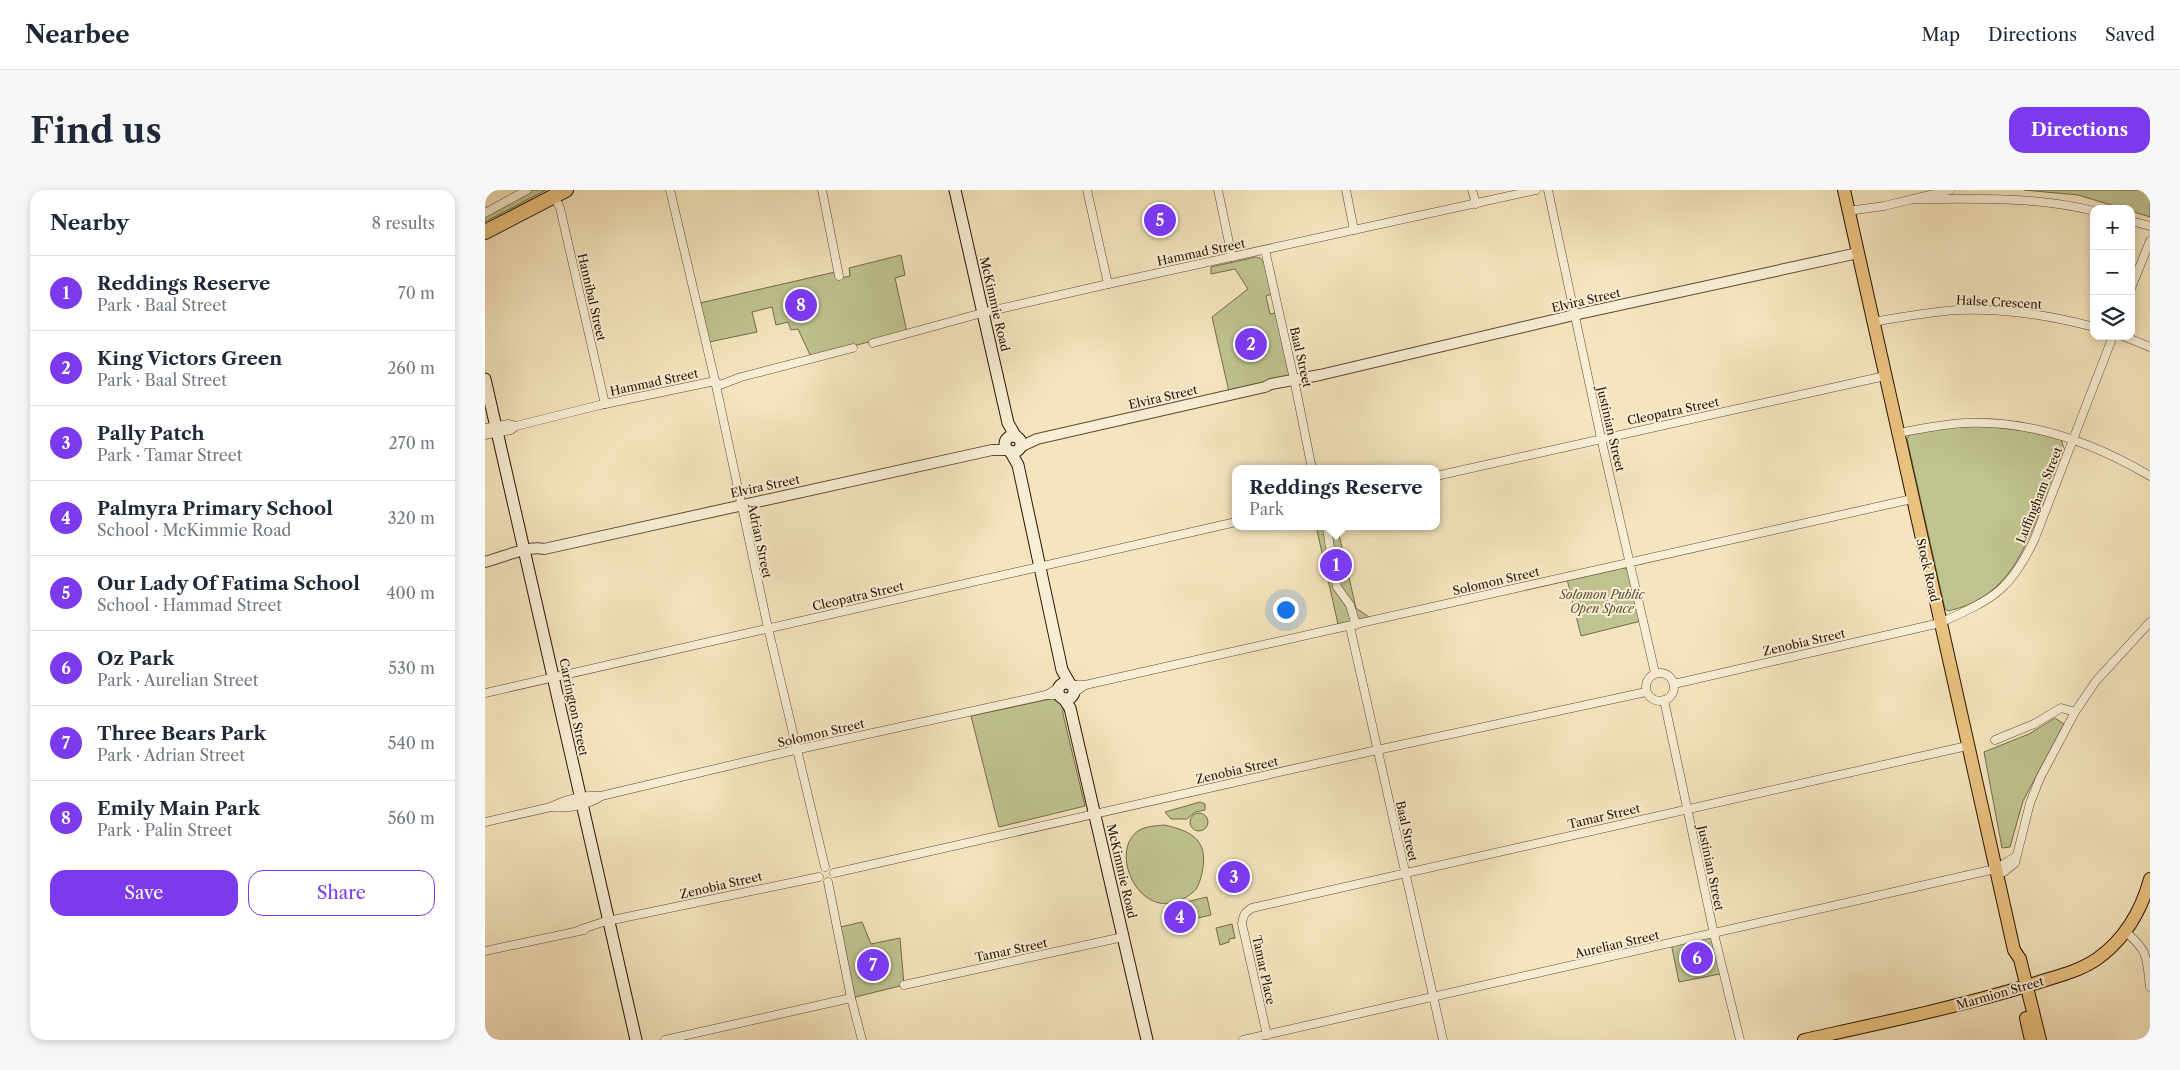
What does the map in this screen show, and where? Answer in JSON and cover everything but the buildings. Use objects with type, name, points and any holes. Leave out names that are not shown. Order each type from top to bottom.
[{"type":"highway","points":[[485,232],[560,193]]},
{"type":"main road","name":"McKimmie Road","points":[[955,190],[1018,465],[1067,693],[1147,1040]]},
{"type":"main road","name":"Stock Road","points":[[1844,190],[1967,746],[2015,950],[2020,959],[2031,1040]]},
{"type":"main road","name":"Carrington Street","points":[[485,379],[491,430]]},
{"type":"main road","name":"Carrington Street","points":[[485,400],[491,430],[524,553],[606,923],[629,1040]]},
{"type":"main road","name":"Marmion Street","points":[[2128,934],[2150,879]]},
{"type":"main road","name":"Marmion Street","points":[[1827,1040],[2024,991],[2091,963],[2128,934],[2145,912],[2150,899]]},
{"type":"main road","name":"Carrington Street","points":[[606,923],[636,1040]]},
{"type":"main road","name":"Stock Road","points":[[2024,991],[2040,1040]]},
{"type":"main road","name":"Marmion Street","points":[[1804,1040],[2024,991]]},
{"type":"street","points":[[485,213],[527,190]]},
{"type":"street","name":"Adrian Street","points":[[671,190],[715,381],[767,628],[795,750],[825,867]]},
{"type":"street","points":[[822,190],[839,276]]},
{"type":"street","points":[[1087,190],[1108,284]]},
{"type":"street","points":[[1218,190],[1232,257]]},
{"type":"street","points":[[1345,190],[1354,230]]},
{"type":"street","points":[[1472,190],[1475,204]]},
{"type":"street","name":"Hammad Street","points":[[873,343],[982,313],[1536,190]]},
{"type":"street","name":"Justinian Street","points":[[1547,190],[1655,673]]},
{"type":"street","points":[[1849,214],[1949,190]]},
{"type":"street","name":"Hannibal Street","points":[[560,193],[560,208],[605,404]]},
{"type":"street","points":[[1913,199],[2001,198],[2051,203],[2090,211]]},
{"type":"street","points":[[2135,222],[2150,226]]},
{"type":"street","points":[[2135,278],[2150,240]]},
{"type":"street","name":"Baal Street","points":[[1265,250],[1295,381],[1311,465]]},
{"type":"street","name":"Elvira Street","points":[[485,562],[992,450],[1265,387],[1271,389],[1295,381],[1314,380],[1320,375],[1858,253]]},
{"type":"street","name":"Halse Crescent","points":[[1873,322],[1922,314],[1979,310],[2016,312],[2058,318],[2090,326]]},
{"type":"street","name":"Luffingham Street","points":[[1940,623],[1990,598],[2014,577],[2035,538],[2111,340]]},
{"type":"street","points":[[2133,340],[2150,347]]},
{"type":"street","name":"Hammad Street","points":[[491,430],[509,424],[516,426],[605,404],[715,381],[720,385],[741,377],[853,348]]},
{"type":"street","name":"Cleopatra Street","points":[[1440,475],[1885,376]]},
{"type":"street","points":[[1898,433],[1941,426],[1989,423],[2039,430],[2073,439],[2100,449],[2150,476]]},
{"type":"street","name":"Solomon Street","points":[[485,822],[551,807],[560,808],[579,801],[795,750],[1046,695],[1067,693],[1085,685],[1913,499]]},
{"type":"street","name":"Cleopatra Street","points":[[485,693],[1232,523]]},
{"type":"street","name":"Baal Street","points":[[1327,530],[1329,548],[1338,563],[1337,587],[1350,605],[1377,750],[1443,1040]]},
{"type":"street","points":[[1995,740],[2034,724],[2061,708],[2075,712],[2096,681],[2150,622]]},
{"type":"street","name":"Zenobia Street","points":[[1674,684],[1940,623]]},
{"type":"street","points":[[1655,673],[1665,673],[1671,677],[1674,684],[1672,694],[1664,700],[1653,700],[1646,692],[1647,679],[1655,673]]},
{"type":"street","name":"Zenobia Street","points":[[834,873],[1377,750],[1646,692]]},
{"type":"street","name":"Justinian Street","points":[[1664,700],[1713,934],[1740,1040]]},
{"type":"street","name":"Aurelian Street","points":[[1243,1040],[1996,869],[2015,857],[2030,803],[2075,712]]},
{"type":"street","name":"Tamar Street","points":[[1246,912],[1252,908],[1967,746]]},
{"type":"street","points":[[825,867],[831,869],[834,873],[833,878],[828,882],[819,877],[821,870],[825,867]]},
{"type":"street","name":"Zenobia Street","points":[[485,951],[799,879],[819,877]]},
{"type":"street","points":[[828,882],[851,998],[862,1040]]},
{"type":"street","name":"Tamar Place","points":[[1246,912],[1242,924],[1267,1035]]},
{"type":"street","points":[[2128,934],[2144,949],[2147,956],[2150,987]]},
{"type":"street","name":"Tamar Street","points":[[904,985],[1123,937]]},
{"type":"street","points":[[665,1040],[851,998]]},
{"type":"green space","points":[[532,190],[546,190],[485,222],[485,214],[505,206]]},
{"type":"green space","points":[[2024,190],[2150,190],[2150,217],[2135,212],[2135,205],[2111,205],[2078,195]]},
{"type":"green space","points":[[901,255],[905,275],[895,278],[907,332],[811,357],[798,329],[791,330],[788,322],[776,325],[772,307],[752,312],[757,332],[709,342],[700,303],[835,272],[837,279],[850,276],[849,268]]},
{"type":"green space","points":[[1256,257],[1260,258],[1265,264],[1272,294],[1266,296],[1270,314],[1276,313],[1289,374],[1287,377],[1229,392],[1212,317],[1248,289],[1235,269],[1211,274],[1211,267]]},
{"type":"green space","points":[[1985,426],[2026,431],[2061,439],[2064,449],[2032,530],[2007,576],[1982,597],[1967,605],[1948,611],[1945,609],[1907,439],[1910,434],[1955,427]]},
{"type":"green space","points":[[1317,530],[1338,530],[1356,608],[1369,617],[1338,624]]},
{"type":"green space","name":"Solomon Public Open Space","points":[[1624,567],[1629,572],[1641,621],[1581,636],[1567,579]]},
{"type":"green space","points":[[1055,698],[1063,705],[1063,714],[1085,806],[999,827],[971,716]]},
{"type":"green space","points":[[2055,718],[2064,724],[2023,801],[2010,847],[2002,848],[1984,752],[2029,734]]},
{"type":"green space","points":[[1200,802],[1205,804],[1205,810],[1195,812],[1187,819],[1171,819],[1165,812]]},
{"type":"green space","points":[[1199,813],[1205,816],[1208,822],[1205,828],[1199,831],[1193,828],[1190,822],[1193,816]]},
{"type":"green space","points":[[1164,825],[1191,834],[1197,839],[1201,845],[1204,862],[1200,882],[1192,893],[1175,902],[1159,903],[1145,896],[1135,885],[1128,871],[1126,855],[1129,842],[1138,831],[1147,827]]},
{"type":"green space","points":[[1207,897],[1211,915],[1176,923],[1173,905]]},
{"type":"green space","points":[[862,922],[871,944],[900,938],[904,985],[851,998],[836,928]]},
{"type":"green space","points":[[1232,924],[1235,938],[1229,939],[1229,942],[1220,945],[1216,928]]},
{"type":"green space","points":[[1714,934],[1725,973],[1679,982],[1671,943]]},
{"type":"place","name":"Our Lady Of Fatima School","points":[[1160,220]]},
{"type":"place","name":"Emily Main Park","points":[[801,305]]},
{"type":"place","name":"King Victors Green","points":[[1251,344]]},
{"type":"place","name":"Reddings Reserve","points":[[1336,565]]},
{"type":"place","name":"Pally Patch","points":[[1234,877]]},
{"type":"place","name":"Palmyra Primary School","points":[[1180,917]]},
{"type":"place","name":"Oz Park","points":[[1697,958]]},
{"type":"place","name":"Three Bears Park","points":[[873,965]]}]
